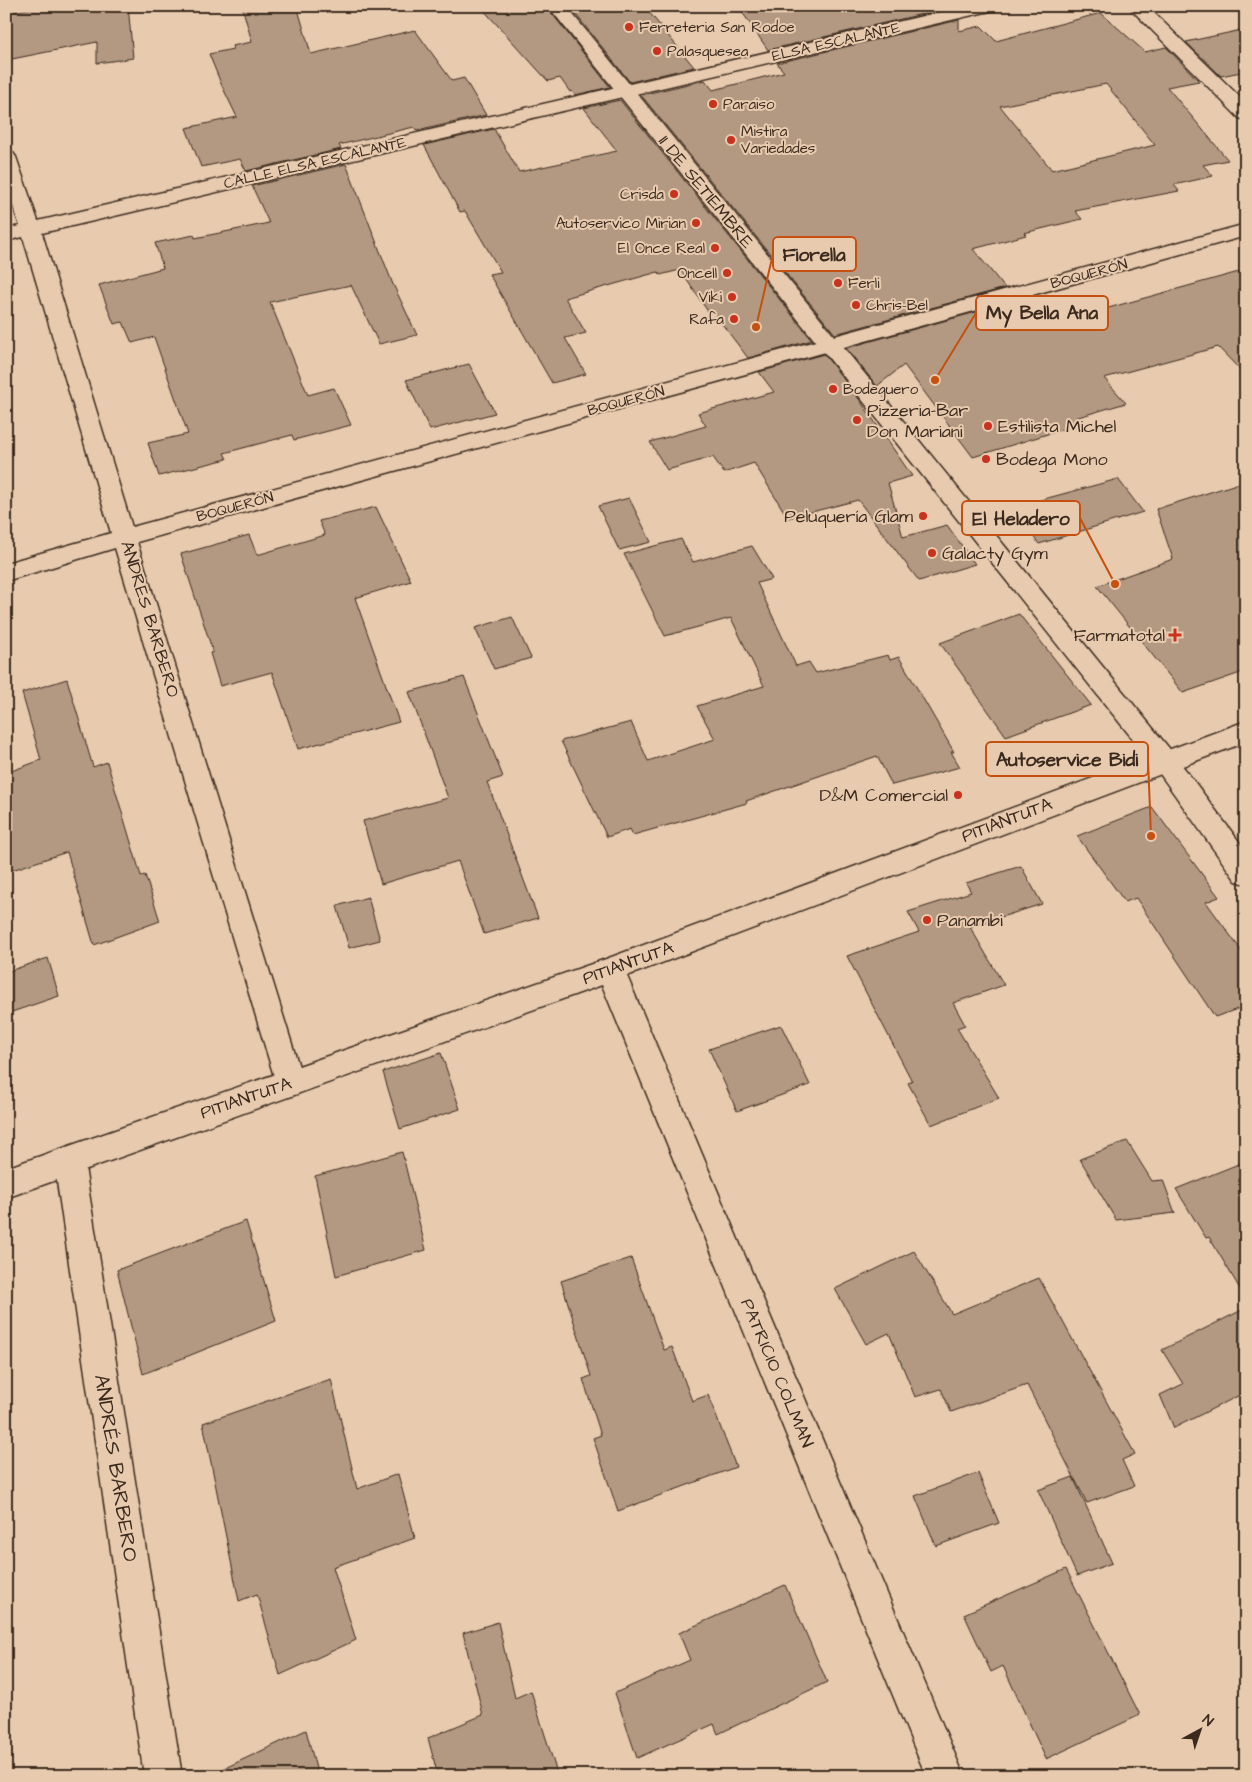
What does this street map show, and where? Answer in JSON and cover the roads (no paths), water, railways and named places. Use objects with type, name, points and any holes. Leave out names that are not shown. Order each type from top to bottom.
[{"type":"street","name":"11 DE SETIEMBRE","points":[[557,6],[1164,760],[1246,873]]},
{"type":"street","name":"ELSA ESCALANTE","points":[[624,91],[939,12],[990,6]]},
{"type":"street","points":[[1136,6],[1246,114]]},
{"type":"street","name":"CALLE ELSA ESCALANTE","points":[[6,236],[624,91]]},
{"type":"street","name":"ANDRES BARBERO","points":[[6,157],[32,230],[289,1083]]},
{"type":"street","name":"BOQUERÓN","points":[[6,572],[125,537],[1246,230]]},
{"type":"street","name":"PITIANTUTA","points":[[6,1183],[610,970],[1164,760],[1246,731]]},
{"type":"street","name":"PATRICIO COLMAN","points":[[610,970],[945,1776]]},
{"type":"street","name":"ANDRÉS BARBERO","points":[[69,1161],[163,1776]]},
{"type":"place","name":"Ferreteria San Rodoe","points":[[629,27]]},
{"type":"place","name":"Palasquesea","points":[[657,51]]},
{"type":"place","name":"Paraiso","points":[[713,104]]},
{"type":"place","name":"Mistira Variedades","points":[[731,140]]},
{"type":"place","name":"Crisda","points":[[674,194]]},
{"type":"place","name":"Autoservico Mirian","points":[[696,223]]},
{"type":"place","name":"El Once Real","points":[[715,248]]},
{"type":"place","name":"Oncell","points":[[727,273]]},
{"type":"place","name":"Ferli","points":[[838,283]]},
{"type":"place","name":"Viki","points":[[732,297]]},
{"type":"place","name":"Chris-Bel","points":[[856,305]]},
{"type":"place","name":"Rafa","points":[[734,319]]},
{"type":"place","name":"Fiorella","points":[[756,327]]},
{"type":"place","name":"My Bella Ana","points":[[935,380]]},
{"type":"place","name":"Bodeguero","points":[[833,389]]},
{"type":"place","name":"Pizzeria-Bar Don Mariani","points":[[857,420]]},
{"type":"place","name":"Estilista Michel","points":[[988,426]]},
{"type":"place","name":"Bodega Mono","points":[[986,459]]},
{"type":"place","name":"Peluquería Glam","points":[[923,516]]},
{"type":"place","name":"Galacty Gym","points":[[932,553]]},
{"type":"place","name":"El Heladero","points":[[1115,584]]},
{"type":"place","name":"Farmatotal","points":[[1175,635]]},
{"type":"place","name":"D&M Comercial","points":[[958,795]]},
{"type":"place","name":"Autoservice Bidi","points":[[1151,836]]},
{"type":"place","name":"Panambi","points":[[927,920]]}]
